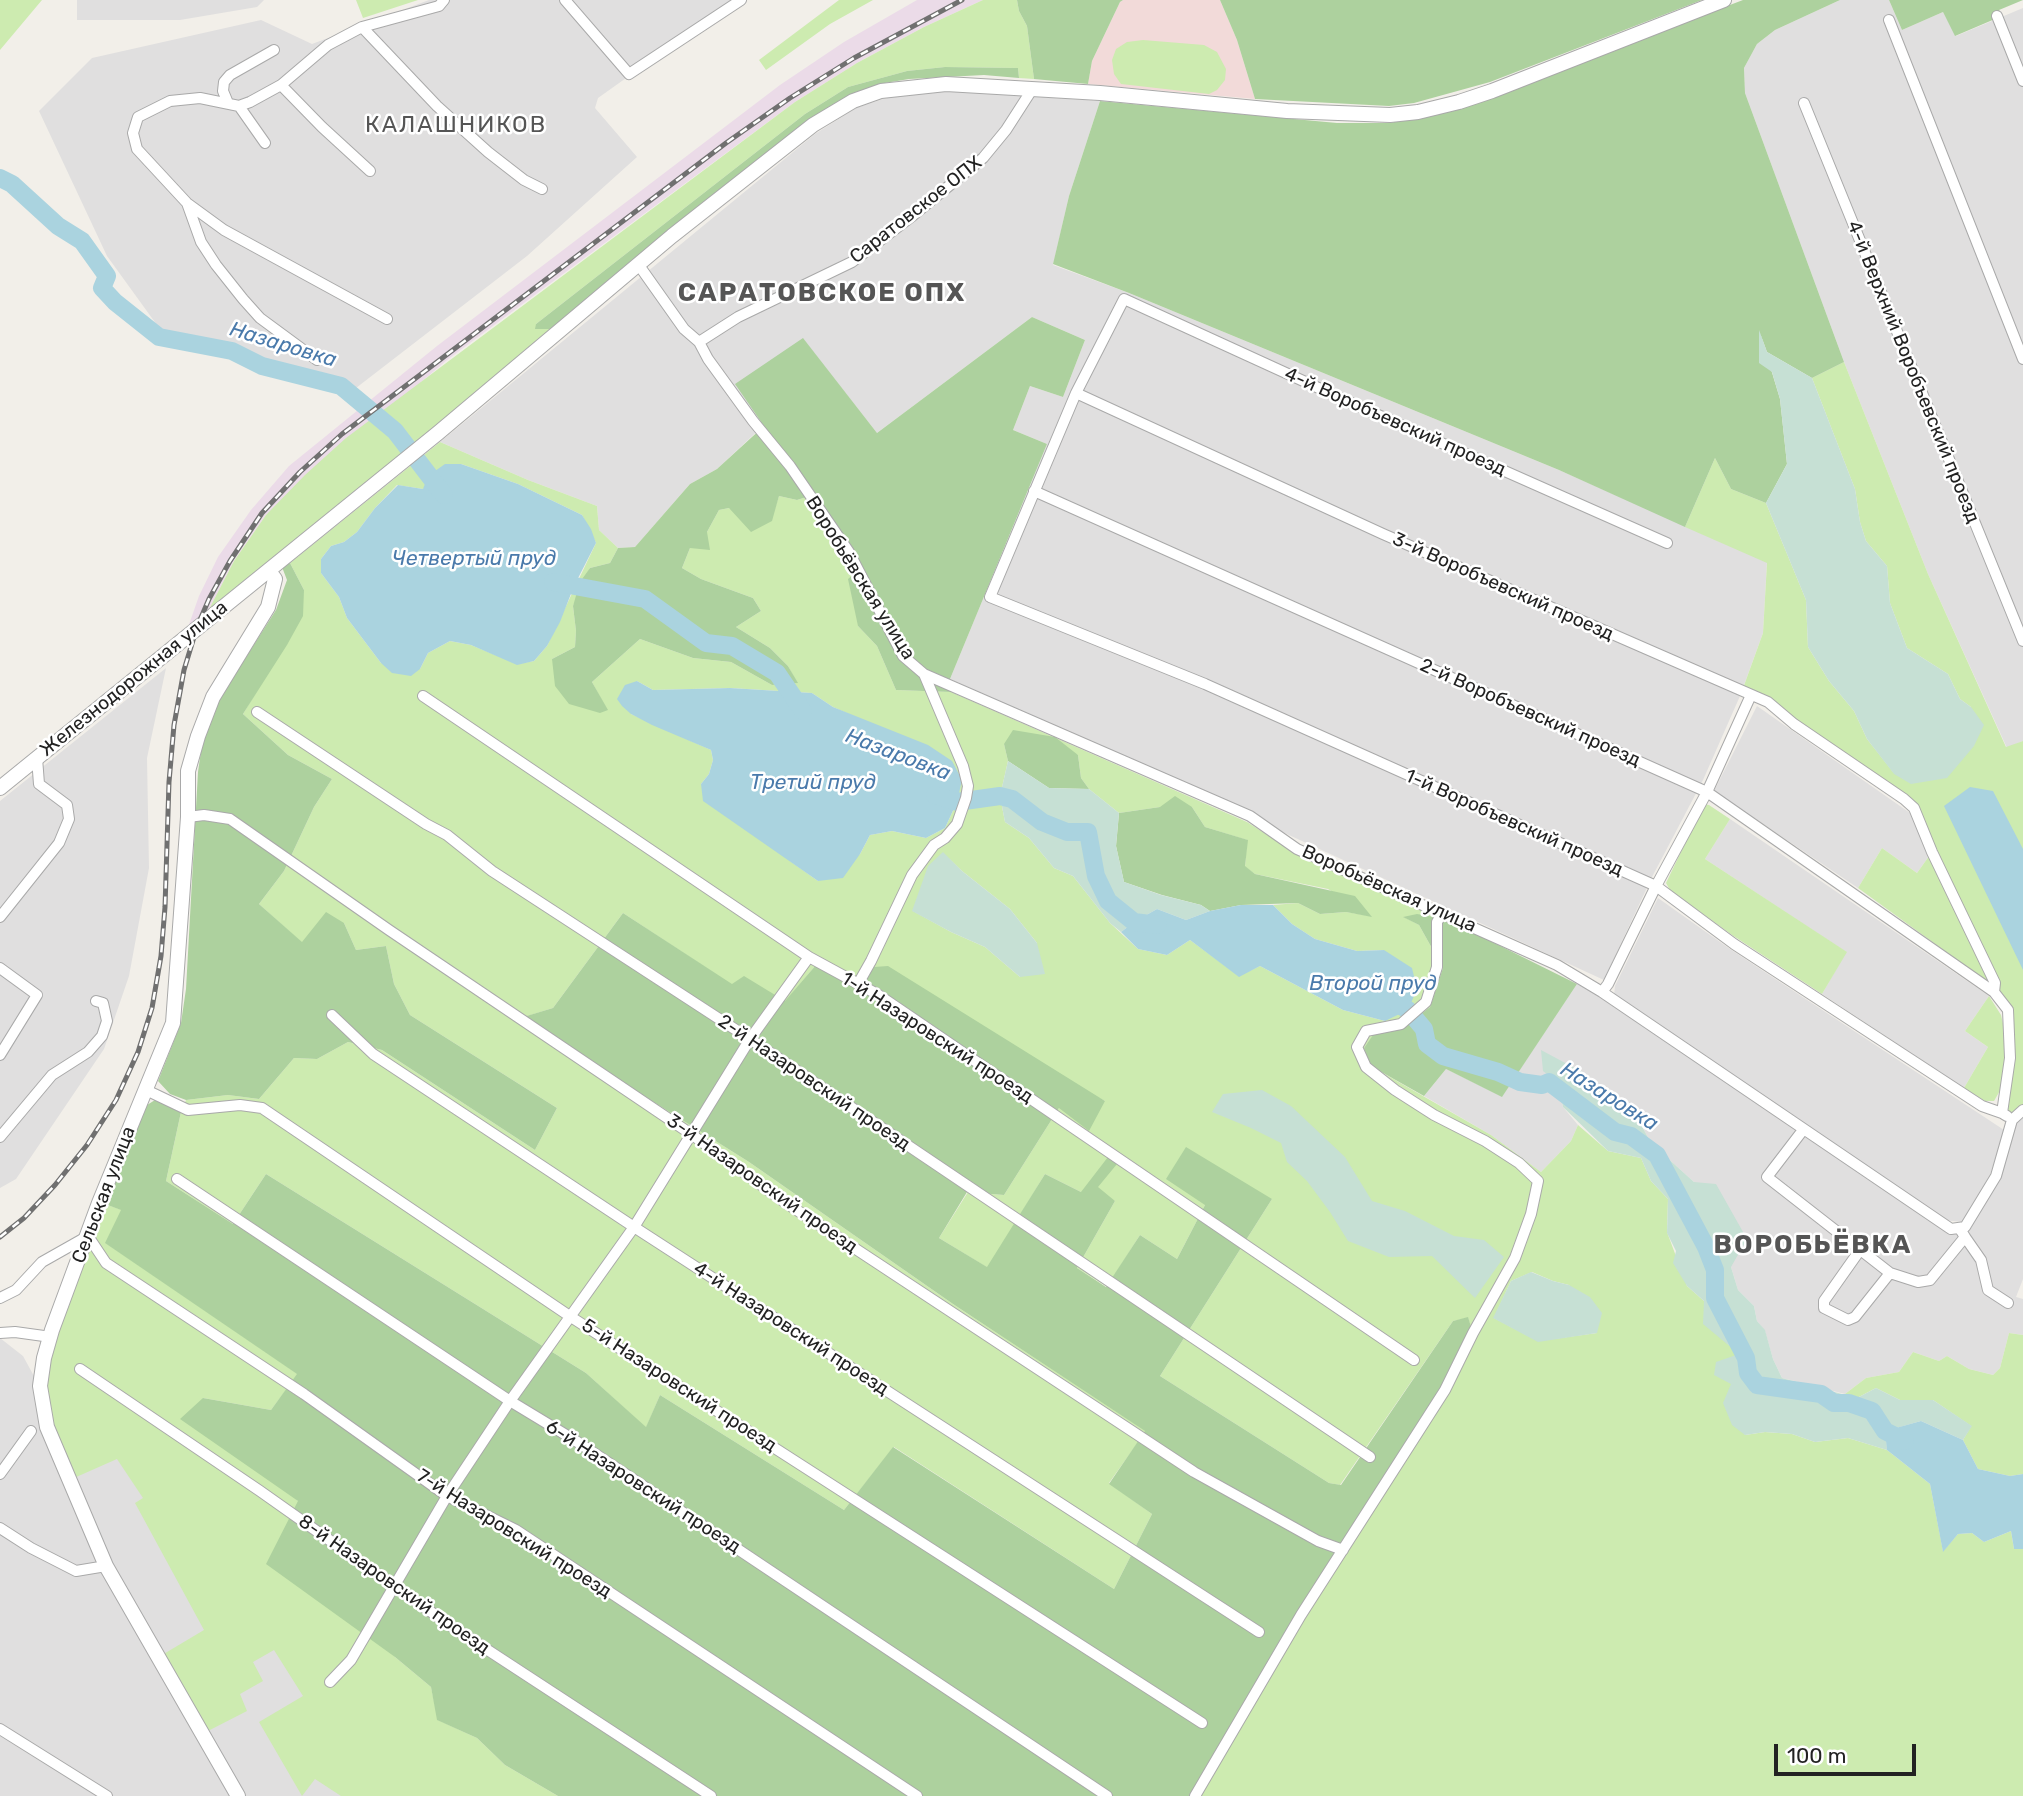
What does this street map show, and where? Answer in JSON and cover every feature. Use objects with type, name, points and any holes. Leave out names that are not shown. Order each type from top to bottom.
[{"type":"street","points":[[387,319],[224,230],[187,203],[137,149],[133,133],[138,117],[170,101],[200,98],[234,104],[281,85],[328,45],[362,27],[439,6],[444,0]]},
{"type":"street","points":[[565,0],[629,74],[724,4],[741,0]]},
{"type":"street","name":"Железнодорожная улица","points":[[0,788],[438,433],[638,264],[813,125],[853,101],[881,92],[946,84],[1033,88],[1287,111],[1390,115],[1418,112],[1459,103],[1492,91],[1724,0]]},
{"type":"street","points":[[1997,16],[2023,81]]},
{"type":"street","points":[[1889,20],[2023,359]]},
{"type":"street","points":[[362,27],[438,106],[488,152],[524,180],[542,189]]},
{"type":"street","points":[[265,143],[223,90],[224,82],[230,75],[274,50]]},
{"type":"street","points":[[281,85],[370,171]]},
{"type":"street","name":"Саратовское ОПХ","points":[[699,342],[738,317],[852,262],[983,158],[1006,130],[1033,88]]},
{"type":"street","name":"4-й Верхний Воробъевский проезд","points":[[1804,103],[2023,641]]},
{"type":"street","points":[[187,203],[201,242],[243,299],[260,318],[317,360]]},
{"type":"street","name":"Воробьёвская улица","points":[[638,264],[684,328],[699,342],[708,359],[753,421],[790,466],[849,552],[904,656],[924,674],[1250,816],[1297,849],[1557,965],[1602,992],[1944,1227],[1962,1233]]},
{"type":"street","name":"4-й Воробъевский проезд","points":[[1076,393],[1124,299],[1667,543]]},
{"type":"street","points":[[1034,491],[1076,393]]},
{"type":"street","name":"3-й Воробъевский проезд","points":[[1076,393],[1383,534],[1768,702],[1794,724],[1914,808],[1932,852],[1996,984],[1994,992]]},
{"type":"street","name":"1-й Воробъевский проезд","points":[[1034,491],[990,597],[1205,684],[1656,886],[1734,944],[1982,1106],[2007,1116]]},
{"type":"street","name":"2-й Воробъевский проезд","points":[[1034,491],[1707,792],[1994,992]]},
{"type":"street","name":"Сельская улица","points":[[238,1796],[107,1566],[47,1427],[40,1386],[44,1358],[88,1236],[173,1023],[188,817],[188,771],[213,697],[268,607],[275,579],[269,571]]},
{"type":"street","points":[[858,984],[912,875],[934,845],[945,838],[957,824],[966,798],[968,786],[963,766],[924,674]]},
{"type":"street","points":[[1602,992],[1707,792],[1751,695]]},
{"type":"street","name":"1-й Назаровский проезд","points":[[423,696],[809,957],[889,1002],[1415,1360]]},
{"type":"street","name":"2-й Назаровский проезд","points":[[257,712],[426,824],[447,835],[492,871],[750,1039],[1370,1457]]},
{"type":"street","points":[[0,917],[59,843],[69,819],[67,804],[39,784],[37,758]]},
{"type":"street","name":"3-й Назаровский проезд","points":[[188,817],[204,815],[230,819],[691,1134],[783,1202],[1194,1472],[1318,1541],[1343,1550]]},
{"type":"street","points":[[1195,1796],[1301,1615],[1445,1390],[1514,1258],[1531,1214],[1538,1181],[1519,1163],[1485,1141],[1434,1115],[1395,1090],[1366,1067],[1357,1047],[1366,1031],[1401,1024],[1426,1002],[1437,967],[1437,922],[1443,912]]},
{"type":"street","points":[[330,1682],[351,1660],[447,1496],[510,1401],[634,1227],[750,1039],[809,957]]},
{"type":"street","points":[[0,968],[37,995],[0,1055]]},
{"type":"street","points":[[1803,1130],[1767,1177],[1890,1273],[1918,1282],[1930,1280],[1996,1176],[2007,1116],[2011,1034],[2008,1010],[1994,992]]},
{"type":"street","points":[[0,1137],[52,1075],[88,1052],[102,1036],[107,1021],[103,1003],[96,1001]]},
{"type":"street","name":"4-й Назаровский проезд","points":[[332,1016],[373,1054],[634,1227],[1259,1632]]},
{"type":"street","name":"5-й Назаровский проезд","points":[[146,1090],[188,1110],[240,1105],[262,1108],[571,1317],[1202,1723]]},
{"type":"street","points":[[2007,1116],[2023,1110]]},
{"type":"street","name":"6-й Назаровский проезд","points":[[177,1179],[510,1401],[576,1441],[1107,1796]]},
{"type":"street","points":[[1962,1233],[1981,1260],[1989,1290],[2008,1303]]},
{"type":"street","points":[[0,1298],[16,1290],[42,1262],[88,1236]]},
{"type":"street","name":"7-й Назаровский проезд","points":[[88,1236],[106,1263],[304,1394],[447,1496],[516,1530],[917,1796]]},
{"type":"street","points":[[1860,1250],[1824,1301],[1824,1308],[1848,1320],[1855,1317],[1890,1273]]},
{"type":"street","points":[[0,1333],[15,1332],[51,1337]]},
{"type":"street","name":"8-й Назаровский проезд","points":[[80,1369],[260,1491],[451,1626],[710,1796]]},
{"type":"street","points":[[0,1474],[31,1431]]},
{"type":"street","points":[[0,1528],[31,1548],[76,1571],[107,1566]]},
{"type":"street","points":[[0,1729],[107,1796]]},
{"type":"shaded area","points":[[77,0],[264,0],[257,7],[180,20],[77,20]]},
{"type":"shaded area","name":"КАЛАШНИКОВ","points":[[429,0],[736,0],[598,98],[595,108],[637,157],[527,256],[356,388],[280,362],[162,332],[107,256],[39,111],[92,58],[261,20],[312,44]]},
{"type":"shaded area","points":[[917,0],[983,0],[924,27],[857,63],[795,102],[447,360],[266,515],[234,561],[205,617],[186,633],[199,596],[218,557],[251,510],[289,466],[437,346],[780,85],[844,42]]},
{"type":"shaded area","points":[[1123,0],[1220,0],[1237,40],[1255,99],[1088,84],[1092,61]]},
{"type":"shaded area","points":[[1840,0],[1889,0],[1902,30],[1943,12],[1956,36],[2023,8],[2023,741],[2007,748],[1928,574],[1844,362],[1745,93],[1744,68],[1757,44],[1775,30]]},
{"type":"shaded area","points":[[947,91],[1100,101],[1069,196],[1053,265],[1129,293],[1559,470],[1767,562],[1763,633],[1740,696],[1703,780],[1652,877],[1604,980],[950,679],[1047,444],[1013,430],[1030,386],[1063,397],[1085,340],[1032,317],[877,433],[803,339],[764,425],[717,469],[690,484],[635,547],[618,548],[599,530],[597,506],[440,442],[815,134],[856,108],[883,99],[910,93]]},
{"type":"shaded area","points":[[166,668],[147,758],[149,868],[129,976],[104,1049],[16,1179],[0,1188],[0,801]]},
{"type":"shaded area","points":[[1757,706],[1910,813],[1932,852],[1917,873],[1882,848],[1858,888],[1714,791]]},
{"type":"shaded area","points":[[1730,819],[1989,996],[1965,1031],[1988,1047],[1964,1088],[1822,994],[1846,952],[1705,859]]},
{"type":"shaded area","points":[[1658,898],[1730,949],[2004,1130],[1990,1175],[1963,1222],[1943,1220],[1614,995],[1615,986]]},
{"type":"shaded area","points":[[1577,984],[1599,995],[1942,1229],[1967,1231],[2014,1127],[2023,1115],[2023,1279],[2016,1297],[2023,1299],[2023,1335],[2009,1333],[2000,1368],[1993,1375],[1969,1369],[1947,1356],[1939,1361],[1913,1352],[1899,1372],[1866,1378],[1845,1394],[1782,1378],[1765,1331],[1757,1321],[1754,1306],[1738,1290],[1731,1267],[1694,1182],[1651,1143],[1632,1108],[1619,1109],[1584,1073],[1559,1083],[1563,1107],[1578,1125],[1571,1141],[1541,1172],[1491,1135],[1424,1096],[1446,1069],[1502,1096]]},
{"type":"shaded area","points":[[0,1338],[23,1356],[83,1466],[123,1455],[284,1646],[379,1796],[0,1796]]},
{"type":"green space","points":[[0,0],[42,0],[0,50]]},
{"type":"green space","points":[[356,0],[418,0],[363,18]]},
{"type":"green space","points":[[839,0],[873,0],[830,24],[766,70],[759,60]]},
{"type":"green space","points":[[983,0],[1017,0],[1027,26],[1034,79],[1019,78],[1018,68],[945,67],[907,71],[848,87],[805,114],[536,324],[552,329],[205,617],[234,561],[266,515],[346,438],[795,102],[857,63],[924,27]]},
{"type":"green space","points":[[1017,0],[1123,0],[1092,61],[1088,84],[1034,79],[1027,26]]},
{"type":"green space","points":[[1220,0],[1702,0],[1490,82],[1414,103],[1389,106],[1255,99],[1237,40]]},
{"type":"green space","points":[[1743,0],[1840,0],[1775,30],[1757,44],[1744,68],[1745,93],[1844,362],[1812,378],[1767,352],[1760,333],[1780,399],[1787,464],[1766,503],[1731,489],[1715,458],[1685,527],[1559,470],[1053,264],[1069,196],[1100,101],[1337,123],[1388,123],[1420,118],[1562,69]]},
{"type":"green space","points":[[1889,0],[2023,0],[1999,10],[2002,16],[1955,36],[1943,12],[1902,30]]},
{"type":"green space","points":[[1143,40],[1204,45],[1217,52],[1226,69],[1225,80],[1217,90],[1209,94],[1121,84],[1114,74],[1112,60],[1116,49],[1127,42]]},
{"type":"green space","points":[[945,67],[1018,68],[1019,78],[984,75],[909,79],[879,84],[852,95],[809,120],[748,167],[552,329],[535,329],[536,324],[805,114],[848,87],[907,71]]},
{"type":"green space","points":[[1032,317],[1085,340],[1063,397],[1030,386],[1013,430],[1047,444],[950,679],[951,692],[896,690],[877,646],[858,626],[848,579],[862,568],[816,494],[797,500],[779,496],[772,521],[751,532],[729,508],[719,510],[707,532],[710,550],[690,548],[682,568],[701,579],[753,598],[761,611],[736,627],[770,648],[788,666],[798,683],[772,685],[731,662],[693,658],[640,639],[592,682],[608,710],[600,713],[569,704],[555,686],[552,659],[575,647],[573,606],[580,582],[590,568],[610,563],[618,548],[635,547],[690,484],[717,469],[764,426],[735,384],[803,338],[877,433]]},
{"type":"green space","points":[[1759,330],[1767,352],[1812,378],[1855,489],[1866,541],[1887,566],[1890,603],[1907,648],[1948,674],[1960,699],[1971,707],[1984,725],[1974,746],[1947,778],[1911,784],[1894,774],[1867,739],[1854,711],[1829,681],[1808,647],[1806,600],[1766,503],[1787,464],[1780,399],[1772,372],[1759,363]]},
{"type":"green space","points":[[1844,362],[1928,574],[2006,747],[2023,741],[2023,1110],[2012,1120],[2002,1113],[2008,1010],[1989,983],[1858,888],[1882,848],[1917,873],[1932,852],[1914,808],[1886,786],[1742,691],[1763,633],[1767,563],[1685,527],[1715,458],[1731,489],[1766,503],[1806,600],[1808,647],[1829,681],[1854,711],[1867,739],[1894,773],[1971,707],[1960,699],[1948,674],[1907,648],[1890,603],[1887,566],[1866,541],[1855,489],[1812,378]]},
{"type":"green space","points":[[440,442],[597,506],[599,530],[618,548],[610,563],[590,568],[573,606],[575,647],[552,659],[607,710],[592,682],[640,639],[693,658],[731,662],[772,685],[797,683],[788,666],[770,648],[736,627],[761,611],[753,598],[701,579],[682,568],[690,548],[707,532],[719,510],[729,508],[771,520],[779,496],[797,500],[816,494],[862,568],[858,626],[877,646],[896,690],[951,692],[1247,822],[1294,852],[1446,919],[1404,917],[1419,925],[1443,968],[1430,1007],[1403,1028],[1373,1036],[1364,1048],[1369,1065],[1491,1135],[1541,1172],[1571,1141],[1578,1125],[1608,1151],[1641,1158],[1651,1181],[1668,1199],[1667,1232],[1687,1286],[1704,1301],[1740,1354],[1732,1384],[1745,1435],[1765,1432],[1792,1434],[1815,1442],[1848,1438],[1887,1450],[1930,1484],[1943,1551],[1958,1534],[1972,1533],[1984,1542],[2011,1531],[2014,1549],[2023,1549],[2023,1796],[1195,1796],[1473,1333],[1468,1318],[1453,1321],[1340,1485],[1329,1483],[1160,1376],[1272,1199],[1205,1205],[1177,1259],[1140,1235],[1107,1287],[1077,1268],[1115,1201],[1081,1192],[1045,1174],[988,1268],[939,1238],[968,1192],[1004,1195],[1059,1108],[1105,1101],[865,982],[816,965],[785,1002],[744,977],[732,985],[623,913],[553,1008],[521,1018],[749,1162],[953,1304],[1146,1431],[1109,1483],[1152,1514],[1114,1589],[894,1447],[844,1510],[660,1395],[646,1428],[586,1373],[266,1174],[233,1224],[166,1181],[186,1100],[228,1095],[259,1099],[294,1058],[317,1059],[348,1042],[382,1050],[535,1150],[557,1108],[410,1015],[394,984],[386,946],[356,950],[344,923],[302,943],[259,904],[284,871],[314,807],[332,779],[288,755],[243,714],[258,689],[304,590],[290,563]],"holes":[[[461,464],[518,484],[582,515],[596,543],[547,646],[534,661],[517,664],[471,645],[450,641],[428,653],[420,669],[381,663],[347,618],[339,597],[321,573],[321,559],[331,546],[344,542],[357,532],[397,485],[423,489]],[[637,681],[653,690],[730,688],[812,693],[833,707],[867,722],[957,802],[945,828],[926,838],[892,831],[870,835],[860,854],[818,881],[790,861],[701,784],[709,774],[713,760],[711,750],[631,714]],[[1004,744],[1078,755],[1081,778],[1089,789],[1119,813],[1160,807],[1192,807],[1205,827],[1247,840],[1245,867],[1255,874],[1328,889],[1371,916],[1346,912],[1320,914],[1298,903],[1273,905],[1292,924],[1315,939],[1357,951],[1384,950],[1385,1021],[1343,1010],[1260,966],[1239,976],[1190,940],[1167,955],[1138,949],[1110,923],[1073,876],[1054,868],[1029,838],[1005,822],[1000,796],[1008,761]],[[943,853],[1010,909],[1037,943],[1020,977],[985,947],[913,911]],[[1532,1272],[1569,1285],[1597,1333],[1538,1341],[1494,1318],[1511,1281]]]},
{"type":"green space","points":[[290,563],[304,590],[303,616],[243,714],[288,755],[332,779],[314,807],[284,871],[259,904],[302,942],[326,912],[344,923],[356,950],[386,946],[394,984],[410,1015],[557,1108],[535,1150],[382,1050],[348,1042],[317,1059],[294,1058],[259,1099],[228,1095],[186,1100],[170,1094],[158,1081],[181,1023],[186,989],[198,772],[203,737],[218,701],[276,610],[287,580],[282,567]]},
{"type":"green space","points":[[1013,730],[1055,737],[1078,755],[1081,778],[1089,789],[1049,788],[1008,761],[1004,744]]},
{"type":"green space","points":[[1008,761],[1049,788],[1089,789],[1119,813],[1116,846],[1124,882],[1201,905],[1210,911],[1186,920],[1157,909],[1121,932],[1110,923],[1073,876],[1054,868],[1029,838],[1005,822],[1000,796]]},
{"type":"green space","points":[[1175,796],[1192,807],[1205,827],[1248,840],[1245,866],[1255,874],[1355,896],[1372,917],[1346,912],[1320,914],[1298,903],[1241,905],[1210,911],[1201,905],[1124,882],[1116,846],[1119,813],[1160,807]]},
{"type":"green space","points":[[1704,804],[1730,819],[1705,859],[1847,952],[1822,994],[1732,935],[1670,890],[1666,883]]},
{"type":"green space","points":[[943,852],[962,871],[1010,909],[1037,943],[1045,974],[1020,977],[985,947],[912,911],[928,866]]},
{"type":"green space","points":[[623,913],[732,984],[744,976],[785,1001],[816,965],[865,982],[874,967],[888,966],[1105,1101],[1089,1131],[1059,1108],[1004,1195],[967,1192],[939,1238],[987,1267],[1045,1174],[1081,1192],[1108,1157],[1117,1164],[1098,1187],[1115,1201],[1077,1268],[1106,1287],[1140,1235],[1177,1259],[1205,1205],[1166,1179],[1186,1147],[1272,1199],[1160,1376],[1329,1483],[1341,1485],[1453,1321],[1468,1317],[1473,1333],[1195,1796],[558,1796],[505,1765],[477,1738],[437,1720],[431,1687],[395,1657],[266,1564],[298,1501],[180,1419],[203,1398],[271,1410],[297,1374],[105,1243],[121,1210],[105,1204],[144,1107],[155,1100],[181,1112],[166,1181],[233,1224],[266,1174],[586,1373],[646,1427],[660,1395],[844,1510],[893,1447],[1114,1589],[1152,1514],[1109,1484],[1145,1431],[953,1304],[749,1162],[520,1018],[553,1008]]},
{"type":"green space","points":[[1417,914],[1446,919],[1577,984],[1502,1097],[1446,1069],[1424,1096],[1369,1065],[1364,1048],[1373,1035],[1403,1028],[1430,1007],[1443,968],[1419,925],[1403,917]]},
{"type":"green space","points":[[1989,996],[2001,1015],[2006,1036],[2007,1059],[2002,1087],[1994,1101],[1985,1101],[1964,1088],[1988,1047],[1965,1031]]},
{"type":"green space","points":[[1541,1050],[1584,1073],[1619,1109],[1632,1108],[1651,1143],[1694,1182],[1716,1184],[1747,1239],[1731,1267],[1738,1290],[1754,1306],[1757,1321],[1765,1330],[1773,1359],[1782,1378],[1857,1398],[1876,1388],[1900,1400],[1933,1400],[1972,1426],[1963,1440],[1921,1421],[1886,1431],[1887,1450],[1848,1438],[1815,1442],[1792,1434],[1765,1432],[1745,1435],[1732,1425],[1723,1403],[1731,1384],[1714,1375],[1716,1362],[1739,1354],[1703,1324],[1704,1301],[1687,1286],[1673,1263],[1676,1251],[1667,1233],[1668,1199],[1651,1181],[1641,1158],[1608,1151],[1563,1107],[1559,1083],[1543,1071]]},
{"type":"green space","points":[[1262,1090],[1291,1106],[1345,1157],[1372,1201],[1405,1211],[1454,1236],[1484,1240],[1504,1257],[1475,1298],[1432,1256],[1389,1257],[1348,1241],[1307,1181],[1287,1162],[1281,1143],[1212,1112],[1223,1094]]},
{"type":"green space","points":[[105,1204],[122,1210],[106,1243],[298,1374],[271,1410],[203,1398],[298,1501],[395,1657],[431,1687],[438,1720],[477,1738],[505,1765],[558,1796],[341,1796],[315,1779],[302,1796],[259,1722],[303,1696],[274,1650],[253,1662],[263,1681],[240,1694],[247,1711],[206,1732],[162,1655],[204,1630],[135,1503],[143,1498],[117,1459],[74,1478],[51,1422],[45,1392],[48,1359]]},
{"type":"green space","points":[[1531,1272],[1569,1285],[1590,1297],[1602,1313],[1597,1333],[1538,1342],[1493,1318],[1511,1281]]},
{"type":"green space","points":[[2009,1333],[2023,1335],[2023,1474],[2010,1476],[1978,1469],[1963,1440],[1971,1426],[1933,1400],[1900,1400],[1876,1388],[1857,1398],[1845,1394],[1866,1378],[1899,1372],[1913,1352],[1939,1361],[1947,1356],[1969,1369],[1993,1375],[2000,1368]]},
{"type":"water","name":"Четвертый пруд","points":[[445,464],[461,464],[518,484],[582,515],[591,529],[596,543],[574,586],[560,622],[547,646],[534,661],[517,665],[471,645],[450,641],[428,653],[420,669],[411,676],[392,673],[381,663],[347,618],[339,597],[321,573],[321,559],[331,546],[344,542],[357,532],[375,508],[398,485],[423,489],[428,476]]},
{"type":"water","name":"Третий пруд","points":[[637,681],[653,690],[730,688],[812,693],[833,707],[928,745],[952,761],[962,780],[957,802],[945,828],[926,838],[892,831],[870,835],[843,878],[818,881],[703,801],[701,784],[709,774],[713,760],[711,750],[652,725],[622,706],[617,699],[625,685]]},
{"type":"water","points":[[1970,787],[1993,791],[2023,849],[2023,970],[1944,806]]},
{"type":"water","name":"Второй пруд","points":[[1241,905],[1273,905],[1292,924],[1315,939],[1357,951],[1384,950],[1412,968],[1417,989],[1408,1010],[1385,1021],[1343,1010],[1260,966],[1239,977],[1190,940],[1167,955],[1138,949],[1121,932],[1157,909],[1186,920],[1210,911]]},
{"type":"water","points":[[1921,1421],[1963,1440],[1978,1469],[2010,1476],[2023,1474],[2023,1549],[2014,1549],[2011,1531],[1984,1542],[1972,1533],[1958,1534],[1943,1552],[1930,1484],[1887,1450],[1885,1431]]},
{"type":"waterway","name":"Назаровка","points":[[0,178],[12,184],[58,226],[82,241],[107,276],[102,288],[115,302],[159,337],[232,351],[262,366],[341,386],[395,431],[444,495]]},
{"type":"waterway","name":"Назаровка","points":[[553,582],[645,599],[706,643],[732,646],[777,673],[803,711]]},
{"type":"waterway","name":"Назаровка","points":[[935,795],[957,802],[1000,796],[1012,799],[1042,822],[1067,832],[1088,832],[1096,876],[1108,901],[1134,922],[1158,925]]},
{"type":"waterway","name":"Назаровка","points":[[1398,1004],[1408,1010],[1424,1029],[1427,1044],[1443,1056],[1498,1072],[1520,1082],[1542,1085],[1549,1082],[1615,1132],[1631,1136],[1657,1155],[1706,1247],[1715,1270],[1715,1298],[1746,1358],[1748,1373],[1757,1385],[1821,1394],[1834,1403],[1849,1403],[1872,1411],[1885,1431],[1905,1441]]},
{"type":"railway","points":[[0,1237],[24,1218],[87,1145],[116,1100],[138,1052],[152,1008],[161,956],[169,782],[174,725],[184,670],[209,599],[262,513],[300,472],[342,434],[726,143],[854,58],[962,0]]},
{"type":"district","name":"КАЛАШНИКОВ","points":[[456,125]]},
{"type":"district","name":"САРАТОВСКОЕ ОПХ","points":[[822,293]]},
{"type":"district","name":"ВОРОБЬЁВКА","points":[[1813,1245]]}]
